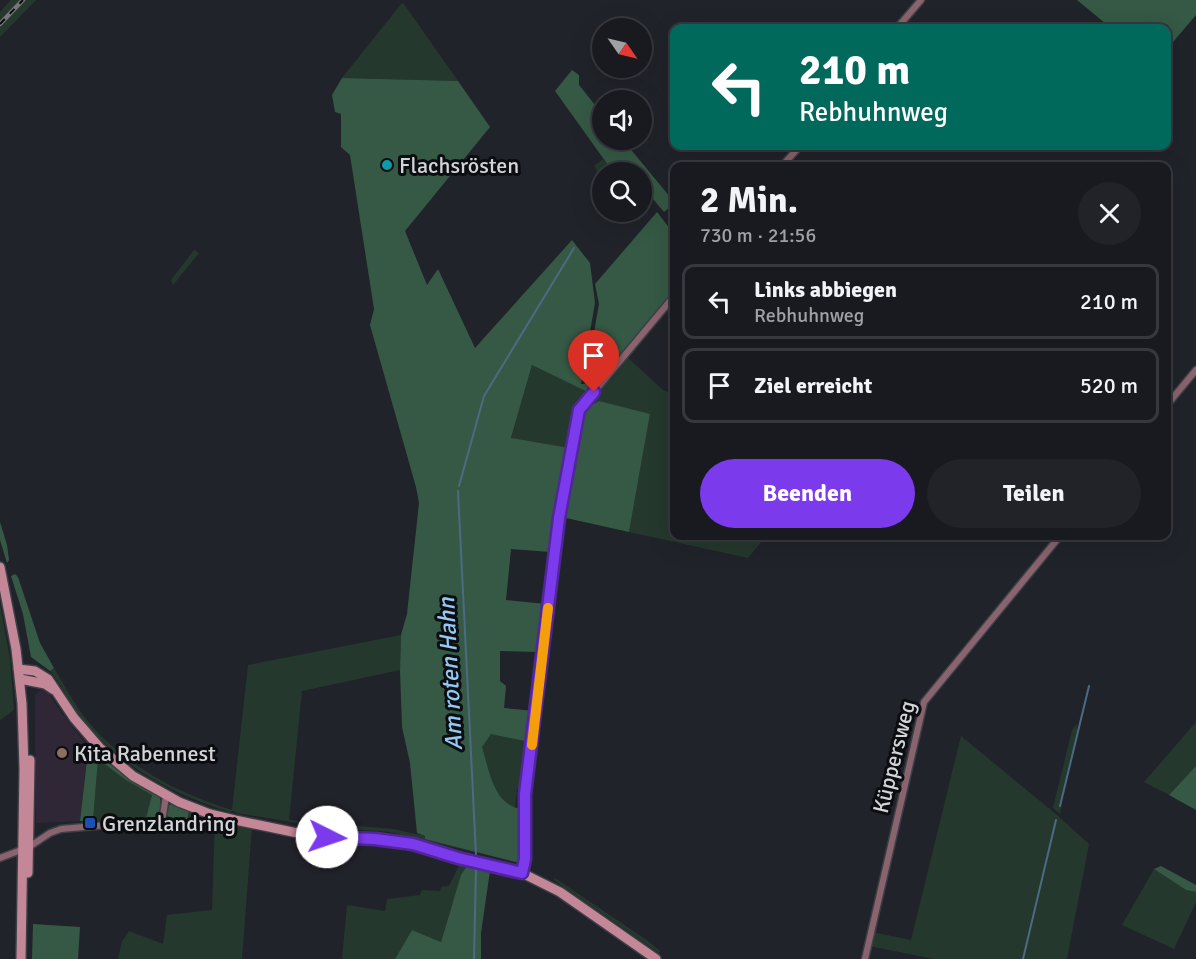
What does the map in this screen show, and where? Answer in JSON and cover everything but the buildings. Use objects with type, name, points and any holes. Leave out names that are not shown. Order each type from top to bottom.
[{"type":"main road","points":[[0,567],[23,680],[30,752],[23,959]]},
{"type":"main road","points":[[21,669],[35,671],[48,678],[74,718],[100,748],[133,776],[166,796],[203,812],[235,820],[307,834],[413,844],[458,858],[522,873],[560,892],[656,959]]},
{"type":"main road","points":[[23,680],[45,684],[55,691]]},
{"type":"street","points":[[900,24],[921,0]]},
{"type":"street","points":[[786,162],[796,150]]},
{"type":"street","points":[[522,873],[525,859],[525,794],[552,572],[559,518],[579,410],[670,301]]},
{"type":"street","points":[[1171,400],[1196,370]]},
{"type":"street","name":"Küppersweg","points":[[865,959],[924,702],[1057,540]]},
{"type":"street","points":[[162,822],[166,796]]},
{"type":"street","points":[[0,858],[26,848],[50,833],[61,830],[209,820]]},
{"type":"shaded area","name":"Kita Rabennest","points":[[41,690],[48,692],[88,747],[80,821],[36,823],[35,695]]},
{"type":"green space","points":[[11,0],[36,0],[0,37],[0,12]]},
{"type":"green space","points":[[1077,0],[1196,0],[1196,15],[1171,44],[1171,24],[1106,24]]},
{"type":"green space","points":[[402,3],[458,81],[342,78]]},
{"type":"green space","points":[[572,70],[579,75],[579,85],[592,101],[592,143],[555,91]]},
{"type":"green space","points":[[342,78],[458,81],[490,127],[405,231],[427,285],[438,269],[475,348],[572,240],[590,263],[595,303],[581,384],[585,384],[599,304],[595,284],[648,222],[652,222],[652,218],[657,212],[670,229],[670,297],[590,393],[532,365],[511,438],[575,449],[585,409],[599,401],[650,414],[629,532],[557,516],[551,552],[511,549],[506,600],[546,604],[540,652],[500,651],[500,681],[506,686],[504,708],[534,711],[530,742],[491,734],[482,747],[490,776],[499,794],[505,801],[522,809],[520,863],[425,839],[425,836],[417,833],[410,763],[402,727],[400,670],[401,635],[407,614],[419,503],[370,325],[374,309],[350,155],[341,147],[341,114],[335,112],[332,95]]},
{"type":"green space","points":[[597,150],[631,150],[641,162],[606,162]]},
{"type":"green space","points":[[652,175],[670,197],[670,207],[664,212],[652,198]]},
{"type":"green space","points":[[194,250],[199,253],[173,285],[171,280]]},
{"type":"green space","points":[[627,357],[663,390],[670,393],[670,540],[763,540],[748,558],[629,532],[650,414],[585,409],[575,449],[571,449],[551,552],[511,549],[500,651],[500,681],[506,686],[504,708],[534,711],[524,789],[517,789],[515,808],[507,804],[495,789],[520,863],[390,832],[321,827],[230,812],[208,805],[144,774],[107,745],[75,710],[50,671],[54,668],[93,727],[127,758],[167,784],[232,810],[248,665],[401,635],[400,670],[302,691],[289,820],[393,829],[425,836],[505,439],[541,444],[511,439],[532,365],[589,391],[593,396]]},
{"type":"green space","points":[[0,522],[7,545],[9,560],[7,563],[0,540]]},
{"type":"green space","points":[[15,574],[40,643],[54,668],[50,671],[31,657],[23,614],[11,576]]},
{"type":"green space","points":[[0,604],[10,659],[14,710],[0,720]]},
{"type":"green space","points":[[1196,722],[1196,766],[1169,795],[1144,782]]},
{"type":"green space","points":[[1077,724],[1060,814],[1053,808],[1072,730]]},
{"type":"green space","points":[[961,736],[1089,844],[1067,959],[934,959],[869,946],[872,932],[911,940]]},
{"type":"green space","points":[[89,743],[141,785],[160,796],[161,808],[155,817],[146,818],[152,795],[126,780],[98,759],[93,821],[80,821]]},
{"type":"green space","points":[[98,758],[152,795],[146,818],[93,821]]},
{"type":"green space","points":[[1196,766],[1196,810],[1169,795]]},
{"type":"green space","points":[[174,803],[189,810],[188,817],[170,818],[166,814],[169,806]]},
{"type":"green space","points":[[189,810],[252,827],[242,959],[118,959],[122,941],[129,931],[163,944],[167,915],[212,910],[215,819],[188,817]]},
{"type":"green space","points":[[471,860],[444,952],[453,901],[441,942],[412,930],[395,959],[342,959],[347,905],[385,911],[387,899],[420,895],[422,890],[440,891],[441,887],[449,886],[461,861]]},
{"type":"green space","points":[[471,860],[491,864],[481,933],[481,959],[395,959],[412,930],[441,942],[461,875]]},
{"type":"green space","points":[[1161,866],[1196,885],[1196,892],[1186,890],[1154,869]]},
{"type":"green space","points":[[1154,869],[1186,890],[1196,892],[1196,902],[1174,949],[1122,925]]},
{"type":"green space","points":[[555,878],[648,941],[660,951],[659,953],[554,880]]},
{"type":"green space","points":[[33,924],[80,927],[78,959],[32,959]]},
{"type":"waterway","name":"Am roten Hahn","points":[[459,486],[484,396],[574,248]]},
{"type":"waterway","name":"Am roten Hahn","points":[[458,491],[476,855]]},
{"type":"waterway","points":[[1060,806],[1089,686]]},
{"type":"waterway","points":[[1023,959],[1056,820]]},
{"type":"waterway","name":"Am roten Hahn","points":[[474,959],[476,868]]},
{"type":"railway","points":[[0,24],[23,0]]},
{"type":"slow traffic","points":[[532,745],[548,608]]},
{"type":"place","name":"Flachsrösten","points":[[387,165]]},
{"type":"place","name":"Kita Rabennest","points":[[62,753]]},
{"type":"place","name":"Grenzlandring","points":[[90,823]]},
{"type":"route","points":[[327,837],[375,839],[413,844],[458,858],[522,873],[525,859],[525,794],[559,518],[579,410],[594,392]]}]
